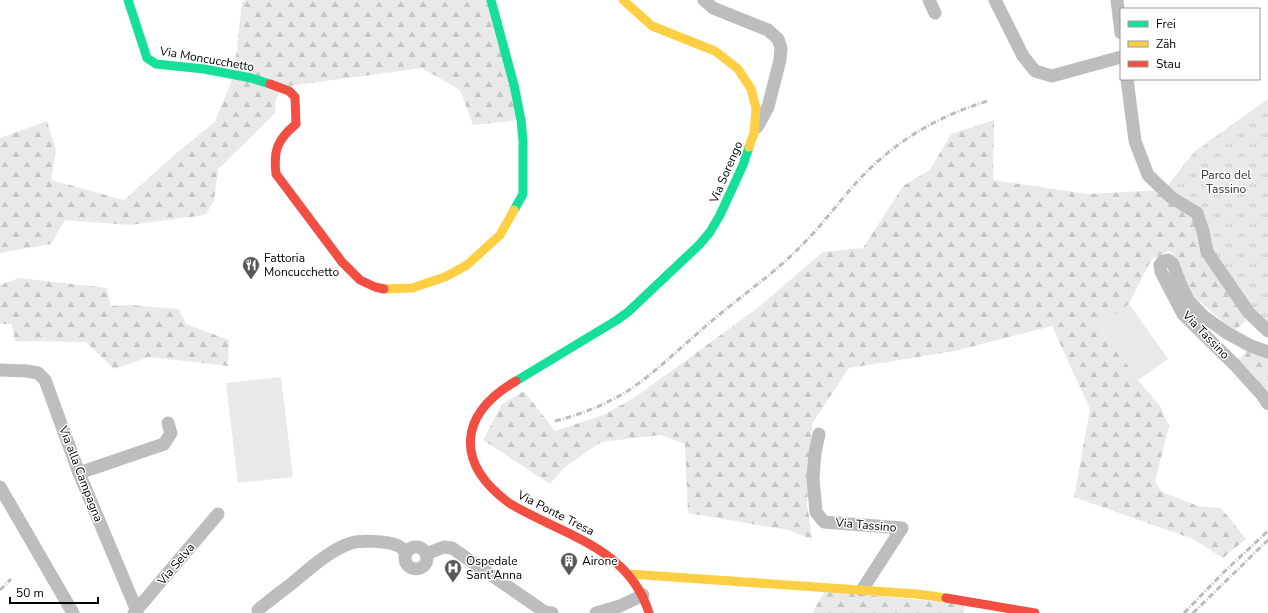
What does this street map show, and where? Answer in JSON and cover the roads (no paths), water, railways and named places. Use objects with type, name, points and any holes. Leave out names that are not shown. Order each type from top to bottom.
[{"type":"street","name":"Via Moncucchetto","points":[[128,0],[146,58],[156,64],[204,69],[251,78],[289,90],[294,97],[296,124],[287,130],[278,144],[274,159],[276,174],[342,262],[360,280],[375,287],[385,289],[412,288],[445,277],[467,265],[500,235],[523,194],[523,141],[521,120],[514,85],[491,0]]},
{"type":"street","name":"Via Sorengo","points":[[565,352],[628,312],[699,245],[710,232],[720,215],[743,165],[754,133],[756,120],[754,99],[746,81],[738,69],[715,51],[652,26],[623,0]]},
{"type":"street","points":[[704,0],[713,8],[768,30],[778,39],[781,48],[780,60],[768,107],[754,133]]},
{"type":"street","points":[[929,0],[935,13]]},
{"type":"street","points":[[995,0],[1023,56],[1034,70],[1052,76],[1120,57]]},
{"type":"street","points":[[1117,0],[1120,25]]},
{"type":"street","points":[[1127,80],[1135,141],[1148,175],[1172,198],[1197,213],[1203,231],[1207,252],[1249,313],[1268,330]]},
{"type":"street","name":"Via Tassino","points":[[1268,352],[1251,346],[1227,333],[1203,316],[1188,300],[1173,264],[1168,260],[1163,261],[1160,266],[1160,272],[1183,314],[1234,364],[1262,395],[1268,404]]},
{"type":"street","name":"Via Ponte Tresa","points":[[565,352],[507,386],[493,396],[483,406],[473,425],[471,434],[475,463],[482,476],[502,498],[516,508],[604,552],[615,560],[628,574],[643,595],[649,613]]},
{"type":"street","name":"Via alla Campagna","points":[[0,370],[38,373],[45,380],[79,474],[135,612]]},
{"type":"street","points":[[79,474],[164,444],[171,433],[168,423]]},
{"type":"street","name":"Via Tassino","points":[[819,434],[815,453],[813,478],[816,512],[824,522],[902,528],[862,590]]},
{"type":"street","points":[[0,487],[73,613]]},
{"type":"street","name":"Via Selva","points":[[135,612],[218,514]]},
{"type":"street","points":[[258,610],[312,567],[339,548],[358,542],[367,541],[392,544],[401,547],[406,552]]},
{"type":"street","points":[[415,547],[422,549],[427,558],[425,565],[418,569],[414,569],[406,564],[404,558],[406,552],[415,547]]},
{"type":"street","points":[[426,554],[444,547],[452,548],[546,612],[552,613]]},
{"type":"street","points":[[628,574],[918,594],[1035,613]]},
{"type":"street","points":[[596,613],[620,606],[643,595]]},
{"type":"railway","points":[[555,421],[585,412],[604,404],[641,382],[793,254],[810,237],[856,183],[885,155],[900,143],[933,123],[969,107],[988,101]]},
{"type":"railway","points":[[1184,613],[1225,571],[1268,531]]},
{"type":"railway","points":[[1193,613],[1268,540]]},
{"type":"railway","points":[[0,590],[11,579]]},
{"type":"place","name":"Fattoria Moncucchetto","points":[[251,280]]},
{"type":"place","name":"Airone","points":[[569,576]]},
{"type":"place","name":"Ospedale Sant'Anna","points":[[453,583]]},
{"type":"park label","name":"Parco del Tassino","points":[[1226,182]]}]
